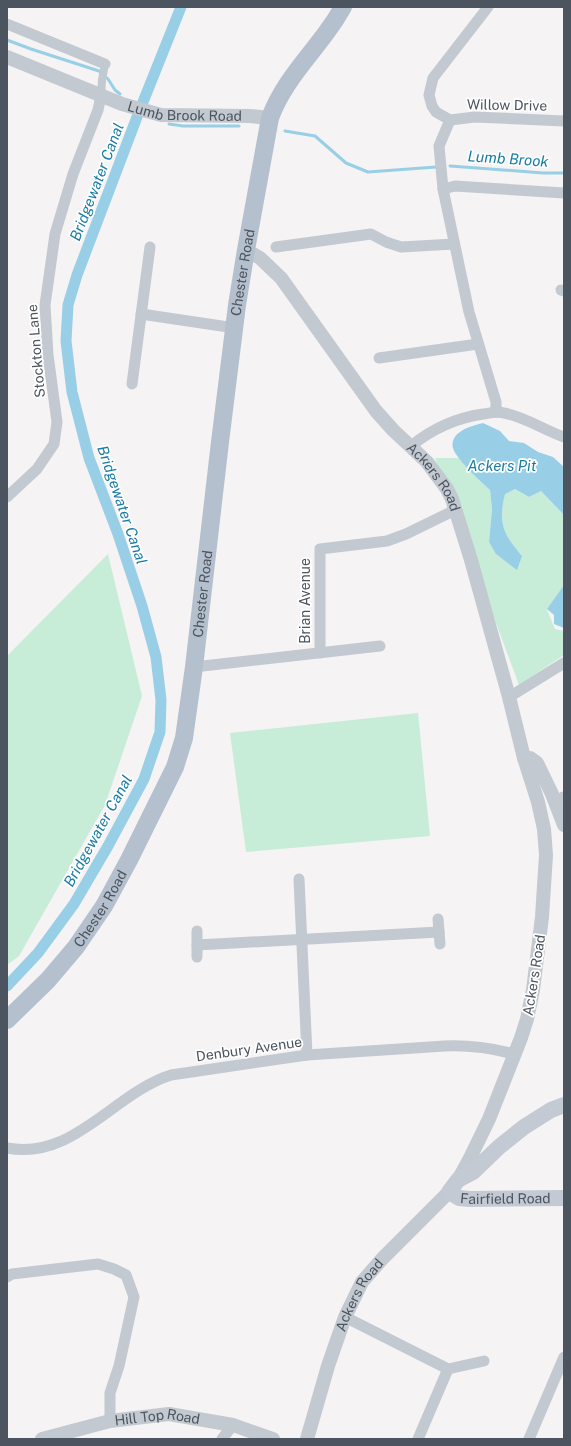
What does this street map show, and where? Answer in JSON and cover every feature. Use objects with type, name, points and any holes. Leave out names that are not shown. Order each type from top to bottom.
[{"type":"main road","name":"Chester Road","points":[[7,1020],[48,980],[76,947],[104,906],[129,860],[175,767],[184,738],[235,328],[246,250],[270,118],[278,97],[327,32],[343,7]]},
{"type":"main road","name":"Ackers Road","points":[[453,1186],[473,1172],[499,1147],[524,1127],[551,1110],[564,1105]]},
{"type":"main road","name":"Fairfield Road","points":[[453,1186],[455,1196],[464,1199],[530,1200],[564,1198]]},
{"type":"street","points":[[488,7],[433,78],[429,95],[432,106],[436,112],[450,120],[439,146],[443,189],[469,312],[496,402],[496,412]]},
{"type":"street","points":[[7,24],[105,64],[101,96]]},
{"type":"street","name":"Lumb Brook Road","points":[[7,57],[101,96],[160,116],[250,116],[270,118]]},
{"type":"street","name":"Stockton Lane","points":[[7,497],[37,469],[54,444],[58,422],[48,355],[45,305],[55,234],[73,174],[98,110],[101,96]]},
{"type":"street","name":"Willow Drive","points":[[450,120],[475,117],[564,120]]},
{"type":"street","points":[[443,189],[455,186],[564,193]]},
{"type":"street","points":[[276,247],[371,234],[386,242],[401,246],[454,244]]},
{"type":"street","points":[[132,384],[150,247]]},
{"type":"street","name":"Ackers Road","points":[[246,250],[260,258],[281,278],[376,411],[392,430],[427,462],[447,489],[456,510],[471,560],[524,758],[538,802],[544,829],[546,855],[542,917],[533,990],[527,1019],[489,1119],[470,1158],[453,1186],[440,1203],[382,1259],[362,1282],[345,1317],[328,1366],[307,1439]]},
{"type":"street","points":[[141,314],[235,328]]},
{"type":"street","points":[[379,358],[478,344]]},
{"type":"street","points":[[411,446],[431,431],[464,417],[496,412],[505,413],[527,420],[564,437]]},
{"type":"street","name":"Brian Avenue","points":[[320,653],[320,549],[387,541],[406,534],[456,510]]},
{"type":"street","name":"Brian Avenue","points":[[194,667],[380,646]]},
{"type":"street","points":[[509,698],[564,663]]},
{"type":"street","points":[[524,758],[530,758],[537,763],[552,794],[564,825]]},
{"type":"street","points":[[299,879],[307,1055]]},
{"type":"street","points":[[438,919],[440,944]]},
{"type":"street","points":[[196,957],[197,931]]},
{"type":"street","points":[[197,945],[439,932]]},
{"type":"street","name":"Denbury Avenue","points":[[7,1148],[32,1150],[55,1145],[75,1135],[152,1082],[171,1075],[307,1055],[461,1045],[484,1047],[514,1054]]},
{"type":"street","points":[[7,1277],[12,1274],[98,1264],[126,1275],[134,1297],[119,1366],[110,1393],[110,1421]]},
{"type":"street","points":[[345,1317],[448,1369],[484,1361]]},
{"type":"street","points":[[529,1439],[564,1357]]},
{"type":"street","points":[[418,1439],[448,1369]]},
{"type":"street","name":"Hill Top Road","points":[[42,1439],[110,1421],[169,1414],[233,1426],[273,1439]]},
{"type":"street","points":[[222,1439],[233,1426]]},
{"type":"green space","points":[[435,458],[459,458],[490,490],[492,509],[489,542],[522,556],[506,534],[502,520],[505,493],[515,489],[529,497],[541,491],[564,515],[564,585],[547,610],[555,629],[564,631],[564,655],[519,685]]},
{"type":"green space","points":[[108,554],[142,696],[105,805],[19,956],[7,965],[7,656]]},
{"type":"green space","points":[[418,713],[430,836],[246,852],[230,733]]},
{"type":"water","name":"Ackers Pit","points":[[483,423],[500,431],[509,441],[524,443],[538,452],[553,457],[564,467],[564,515],[541,491],[529,497],[515,489],[505,494],[502,521],[510,541],[522,556],[517,570],[496,554],[489,542],[492,509],[490,490],[464,464],[453,448],[453,441],[458,433],[468,427]]},
{"type":"water","points":[[564,585],[564,628],[554,624],[554,615],[547,609]]},
{"type":"waterway","name":"Bridgewater Canal","points":[[7,986],[38,953],[74,904],[108,846],[144,779],[160,732],[161,700],[156,657],[142,606],[118,534],[89,458],[72,392],[66,341],[68,305],[77,275],[137,117],[181,7]]},
{"type":"waterway","name":"Lumb Brook","points":[[7,40],[99,71],[108,79],[115,90],[120,94]]},
{"type":"waterway","points":[[169,124],[183,126],[239,126]]},
{"type":"waterway","name":"Lumb Brook","points":[[285,131],[315,136],[346,163],[368,172],[436,167]]},
{"type":"waterway","name":"Lumb Brook","points":[[450,166],[543,173],[564,173]]}]
